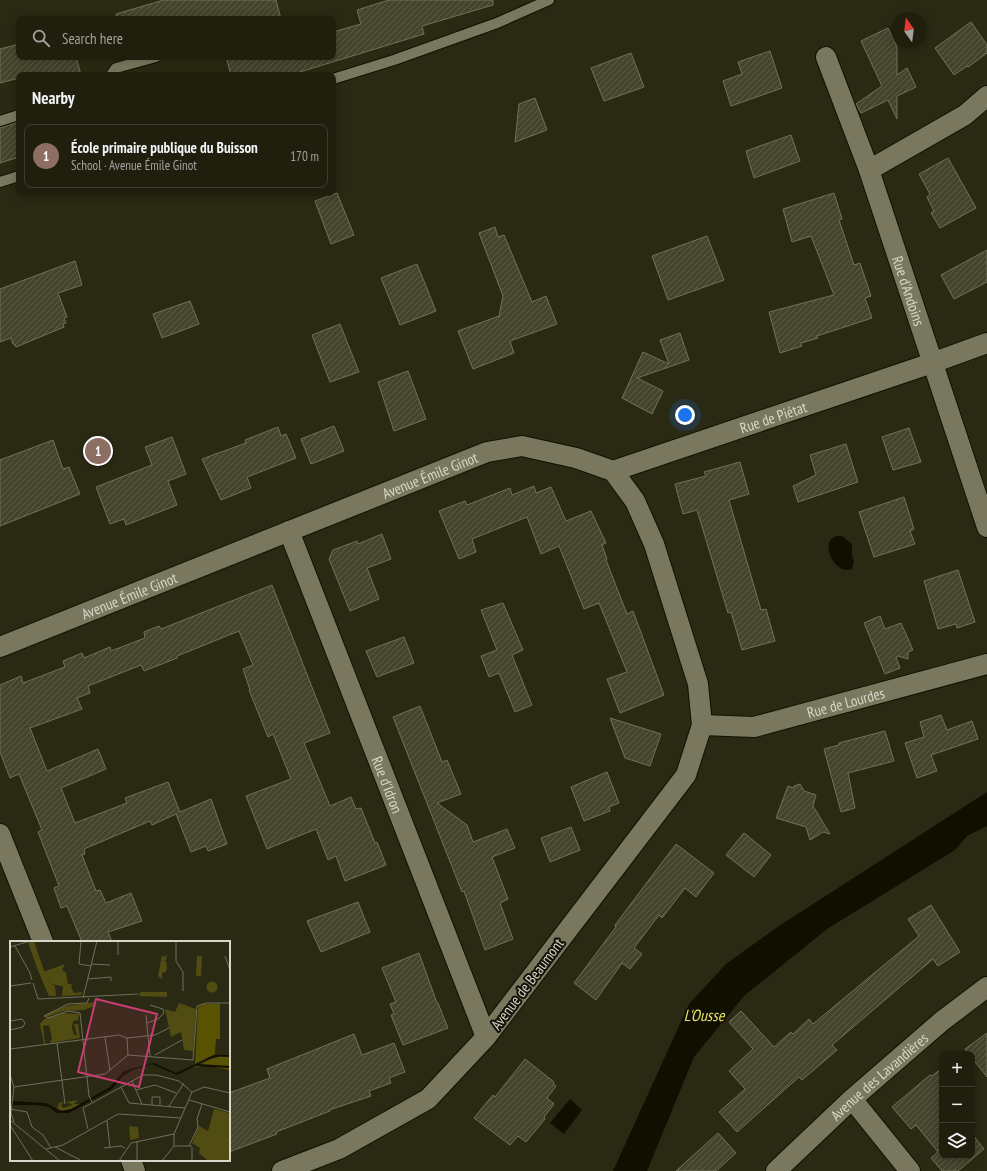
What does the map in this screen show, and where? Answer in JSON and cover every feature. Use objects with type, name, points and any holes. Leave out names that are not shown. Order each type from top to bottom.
[{"type":"street","name":"Rue d'Andoins","points":[[826,57],[868,170],[987,527]]},
{"type":"street","points":[[868,170],[965,115],[987,96]]},
{"type":"street","name":"Rue de Piétat","points":[[613,471],[932,363],[987,342]]},
{"type":"street","name":"Avenue Émile Ginot","points":[[0,647],[487,452],[522,446],[576,458],[613,471]]},
{"type":"street","points":[[613,471],[635,500],[654,544],[698,684],[702,725]]},
{"type":"street","name":"Rue d'Idron","points":[[289,531],[486,1037]]},
{"type":"street","name":"Rue de Lourdes","points":[[702,725],[754,727],[987,664]]},
{"type":"street","name":"Avenue de Beaumont","points":[[282,1171],[339,1149],[428,1099],[486,1037],[686,775],[702,725]]},
{"type":"street","points":[[0,834],[43,941]]},
{"type":"street","name":"Avenue des Lavandières","points":[[776,1171],[852,1099],[942,1021],[987,987]]},
{"type":"street","points":[[852,1099],[910,1171]]},
{"type":"street","points":[[131,1161],[135,1171]]},
{"type":"lane","points":[[336,78],[394,60],[497,23],[549,0]]},
{"type":"lane","points":[[113,72],[116,68],[145,60]]},
{"type":"lane","points":[[0,121],[16,116]]},
{"type":"lane","points":[[0,182],[16,177]]},
{"type":"water","points":[[836,536],[842,536],[852,544],[852,556],[854,561],[852,569],[842,569],[831,558],[829,553],[829,543]]},
{"type":"water","name":"L'Ousse","points":[[987,792],[987,826],[967,836],[955,850],[827,929],[744,996],[694,1057],[647,1171],[613,1171],[689,1004],[726,964],[779,926]]},
{"type":"water","points":[[570,1099],[582,1110],[564,1134],[550,1123]]},
{"type":"building","points":[[164,0],[276,0],[280,16],[116,16],[116,14]]},
{"type":"building","points":[[389,0],[493,0],[493,5],[422,26],[424,34],[300,72],[230,72],[227,60],[336,60],[336,31],[361,24],[357,10]]},
{"type":"building","points":[[971,22],[987,45],[987,53],[954,75],[935,48]]},
{"type":"building","points":[[888,28],[891,34],[891,48],[897,48],[897,75],[907,68],[916,87],[897,96],[897,119],[888,100],[861,113],[856,104],[882,86],[861,41]]},
{"type":"building","points":[[16,45],[16,60],[77,60],[80,72],[16,72],[16,79],[0,83],[0,49]]},
{"type":"building","points":[[770,51],[782,88],[731,106],[723,81],[742,74],[738,62]]},
{"type":"building","points":[[631,53],[644,87],[604,101],[591,68]]},
{"type":"building","points":[[535,98],[547,130],[515,142],[519,104]]},
{"type":"building","points":[[16,123],[16,158],[0,163],[0,128]]},
{"type":"building","points":[[791,135],[800,161],[754,178],[746,151]]},
{"type":"building","points":[[948,158],[976,208],[940,228],[931,213],[934,211],[927,197],[930,194],[919,174]]},
{"type":"building","points":[[336,193],[354,235],[331,244],[315,201],[329,196],[336,196]]},
{"type":"building","points":[[834,193],[842,219],[839,220],[854,265],[860,263],[871,296],[865,298],[872,318],[817,336],[818,338],[801,343],[802,346],[780,353],[769,312],[834,295],[811,236],[792,242],[783,209]]},
{"type":"building","points":[[495,227],[498,237],[504,235],[532,302],[546,296],[557,324],[510,341],[514,353],[473,369],[458,331],[499,316],[503,296],[479,233]]},
{"type":"building","points":[[707,236],[724,280],[668,300],[652,256]]},
{"type":"building","points":[[987,250],[987,282],[954,299],[941,275]]},
{"type":"building","points":[[75,261],[82,285],[58,293],[67,317],[64,318],[66,323],[63,324],[64,327],[16,347],[11,338],[0,342],[0,289]]},
{"type":"building","points":[[417,264],[436,311],[400,325],[381,278]]},
{"type":"building","points":[[190,301],[199,324],[162,338],[153,314]]},
{"type":"building","points":[[340,324],[359,372],[330,382],[312,335]]},
{"type":"building","points":[[680,333],[689,360],[637,378],[663,391],[652,414],[622,398],[643,352],[669,364],[660,340]]},
{"type":"building","points":[[408,371],[426,419],[394,431],[378,382]]},
{"type":"building","points":[[334,426],[344,451],[311,464],[301,439]]},
{"type":"building","points":[[278,427],[281,436],[286,434],[296,458],[247,477],[251,488],[221,500],[202,459],[246,443],[245,440]]},
{"type":"building","points":[[909,428],[921,462],[893,470],[882,437]]},
{"type":"building","points":[[172,437],[186,474],[168,481],[177,505],[126,525],[124,519],[110,524],[96,487],[152,465],[145,447]]},
{"type":"building","points":[[53,440],[63,469],[69,467],[80,494],[0,526],[0,460]]},
{"type":"building","points":[[846,444],[858,482],[798,502],[793,486],[816,475],[810,455]]},
{"type":"building","points":[[740,462],[749,494],[729,500],[761,610],[766,609],[775,641],[742,650],[731,612],[728,613],[697,510],[683,514],[675,484],[706,476],[704,472]]},
{"type":"building","points":[[534,486],[536,493],[551,487],[566,521],[591,511],[606,543],[602,545],[607,559],[606,560],[627,614],[633,611],[664,695],[620,713],[607,679],[627,672],[599,603],[584,609],[559,546],[541,554],[527,517],[472,539],[476,552],[459,559],[439,511],[465,501],[467,505],[510,488],[512,495]]},
{"type":"building","points":[[904,497],[914,529],[910,531],[915,544],[874,557],[859,512]]},
{"type":"building","points":[[382,534],[391,559],[367,568],[379,599],[350,611],[329,559],[333,550],[357,541],[358,544]]},
{"type":"building","points":[[958,570],[975,622],[957,628],[956,624],[938,629],[924,581]]},
{"type":"building","points":[[272,585],[330,733],[304,743],[330,806],[351,797],[356,809],[361,808],[375,843],[377,842],[386,865],[345,881],[336,856],[328,860],[316,829],[267,849],[246,796],[291,779],[273,734],[268,737],[249,690],[243,669],[253,665],[239,631],[144,671],[141,665],[88,686],[90,693],[77,698],[82,709],[30,728],[47,771],[98,749],[106,769],[61,788],[75,823],[127,803],[125,798],[168,782],[180,812],[211,799],[227,844],[208,851],[206,846],[191,852],[176,814],[152,825],[150,821],[84,849],[85,854],[82,855],[96,891],[100,890],[106,903],[131,893],[142,921],[108,932],[112,941],[82,941],[67,906],[61,908],[54,888],[59,886],[38,832],[42,830],[19,774],[10,778],[0,752],[0,685],[21,676],[23,683],[65,667],[63,661],[82,653],[84,658],[110,647],[111,651],[145,638],[144,632],[159,626],[161,629]]},
{"type":"building","points":[[503,603],[523,650],[512,655],[532,705],[515,712],[499,673],[489,677],[481,656],[497,650],[481,610]]},
{"type":"building","points":[[880,616],[885,629],[901,623],[913,650],[908,652],[908,659],[898,656],[896,657],[900,668],[885,674],[864,623]]},
{"type":"building","points":[[404,637],[414,663],[377,677],[366,651]]},
{"type":"building","points":[[420,706],[442,762],[447,760],[461,794],[437,803],[467,825],[473,842],[507,829],[515,848],[492,857],[508,899],[500,903],[513,939],[485,950],[464,891],[462,892],[393,717]]},
{"type":"building","points":[[941,715],[947,730],[972,721],[978,739],[931,755],[937,771],[917,778],[905,743],[924,737],[920,722]]},
{"type":"building","points":[[610,718],[661,734],[650,766],[625,758]]},
{"type":"building","points":[[885,731],[894,761],[848,773],[855,808],[841,812],[824,749],[839,745],[839,743]]},
{"type":"building","points":[[607,772],[619,803],[609,807],[610,811],[584,821],[571,787]]},
{"type":"building","points":[[800,784],[804,791],[816,795],[813,806],[830,834],[823,832],[810,840],[806,827],[776,818],[788,786],[794,788],[794,786]]},
{"type":"building","points":[[571,827],[580,850],[550,862],[541,838]]},
{"type":"building","points":[[744,833],[771,855],[754,877],[726,855]]},
{"type":"building","points":[[676,844],[714,873],[696,897],[685,888],[662,918],[659,915],[634,948],[642,954],[630,969],[622,963],[596,1000],[574,983],[616,927],[615,925]]},
{"type":"building","points":[[358,902],[370,932],[321,952],[307,921]]},
{"type":"building","points":[[931,905],[960,952],[938,966],[933,959],[832,1045],[837,1050],[802,1080],[799,1077],[737,1132],[719,1112],[745,1089],[729,1071],[753,1049],[729,1022],[741,1011],[774,1047],[791,1032],[793,1034],[809,1019],[813,1024],[919,936],[908,919]]},
{"type":"building","points":[[419,953],[437,1003],[448,1028],[403,1045],[391,1015],[394,1014],[390,1004],[396,1002],[382,968]]},
{"type":"building","points":[[987,1033],[987,1077],[975,1062],[975,1051],[967,1051],[965,1049]]},
{"type":"building","points":[[354,1034],[362,1055],[394,1043],[405,1072],[389,1078],[391,1083],[369,1091],[371,1096],[329,1110],[330,1111],[276,1132],[277,1134],[230,1152],[230,1093],[270,1078],[267,1069]]},
{"type":"building","points":[[525,1059],[554,1082],[553,1084],[556,1086],[547,1098],[554,1104],[544,1117],[545,1119],[526,1142],[518,1136],[510,1145],[474,1118],[493,1095],[495,1097]]},
{"type":"building","points":[[939,1070],[939,1159],[972,1159],[958,1171],[942,1171],[931,1158],[938,1152],[916,1125],[911,1129],[892,1107],[930,1075],[932,1076]]},
{"type":"building","points":[[718,1133],[736,1153],[716,1171],[676,1171]]},
{"type":"building","points":[[975,1138],[984,1149],[975,1157]]},
{"type":"place","name":"École primaire publique du Buisson","points":[[98,451]]}]
